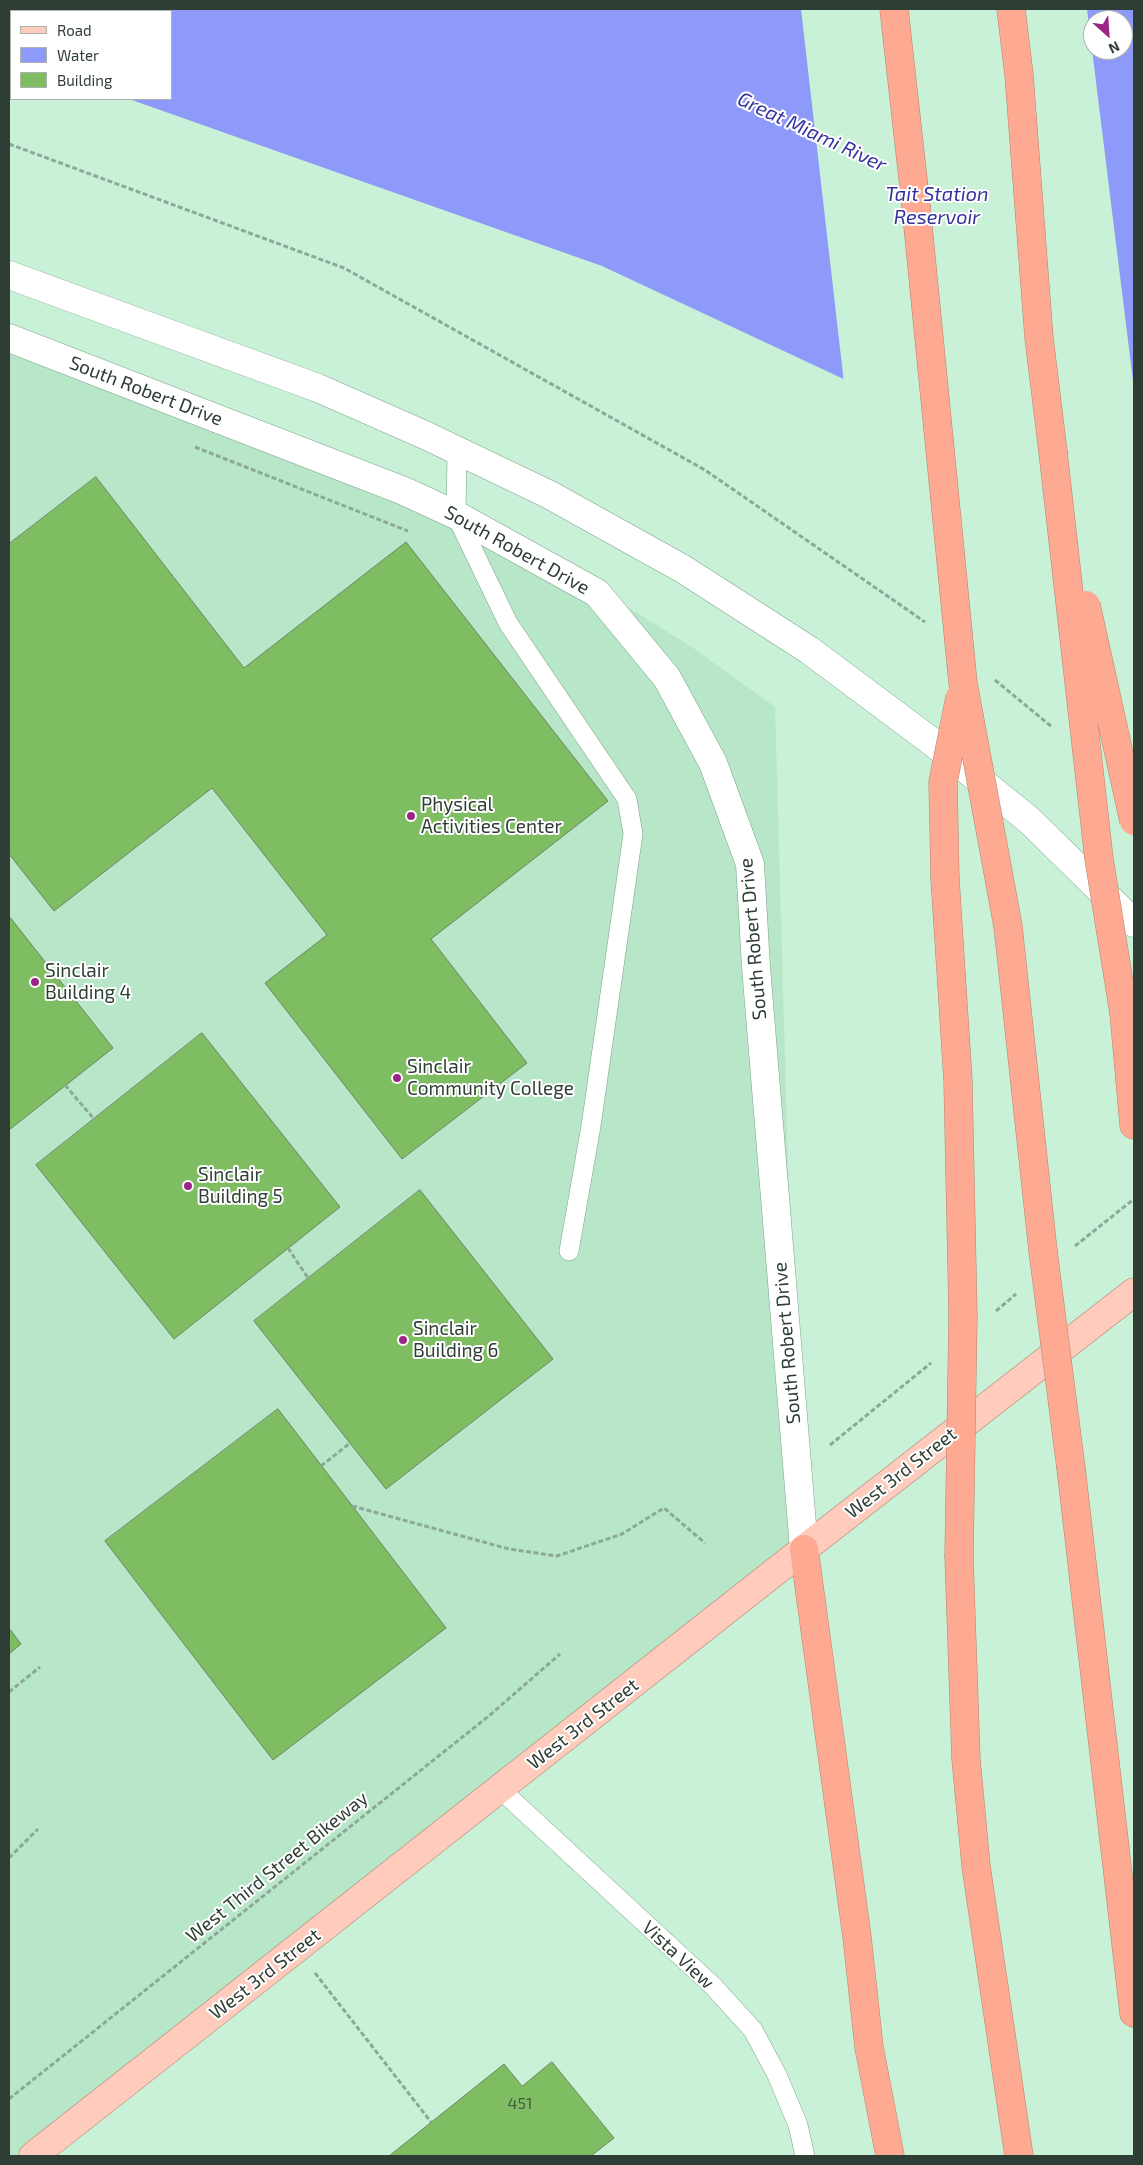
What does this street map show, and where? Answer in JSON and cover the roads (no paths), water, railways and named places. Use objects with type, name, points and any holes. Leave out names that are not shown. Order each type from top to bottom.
[{"type":"highway","points":[[894,9],[916,206],[963,683],[1008,926],[1043,1251],[1071,1468],[1134,2013]]},
{"type":"highway","points":[[1011,9],[1019,75],[1039,338],[1099,859],[1124,1013],[1134,1125]]},
{"type":"highway","points":[[1053,452],[1134,821]]},
{"type":"highway","points":[[963,683],[942,782],[945,878],[958,1081],[964,1316],[959,1557],[966,1759],[976,1866],[1019,2156]]},
{"type":"highway","points":[[804,1549],[857,1937],[869,2047],[890,2156]]},
{"type":"main road","name":"West 3rd Street","points":[[33,2156],[804,1549],[1134,1292]]},
{"type":"street","points":[[9,275],[318,388],[457,450],[550,495],[683,569],[809,650],[935,744],[1029,820],[1134,922]]},
{"type":"street","name":"South Robert Drive","points":[[9,338],[395,488],[456,515],[597,594],[667,678],[713,763],[750,864],[756,967],[804,1549]]},
{"type":"lane","points":[[457,450],[456,515],[508,623],[627,799],[633,834],[591,1126],[569,1251]]},
{"type":"lane","name":"Vista View","points":[[500,1789],[713,1986],[753,2030],[777,2075],[794,2117],[805,2156]]},
{"type":"water","name":"Tait Station Reservoir","points":[[9,9],[1134,9],[1134,575],[897,404],[602,266],[132,100],[172,100],[172,10],[10,10],[10,58]]},
{"type":"place","name":"Physical Activities Center","points":[[411,816]]},
{"type":"place","name":"Sinclair Building 4","points":[[35,982]]},
{"type":"place","name":"Sinclair Community College","points":[[397,1078]]},
{"type":"place","name":"Sinclair Building 5","points":[[188,1186]]},
{"type":"place","name":"Sinclair Building 6","points":[[403,1340]]},
{"type":"water label","name":"Great Miami River","points":[[812,132]]}]
